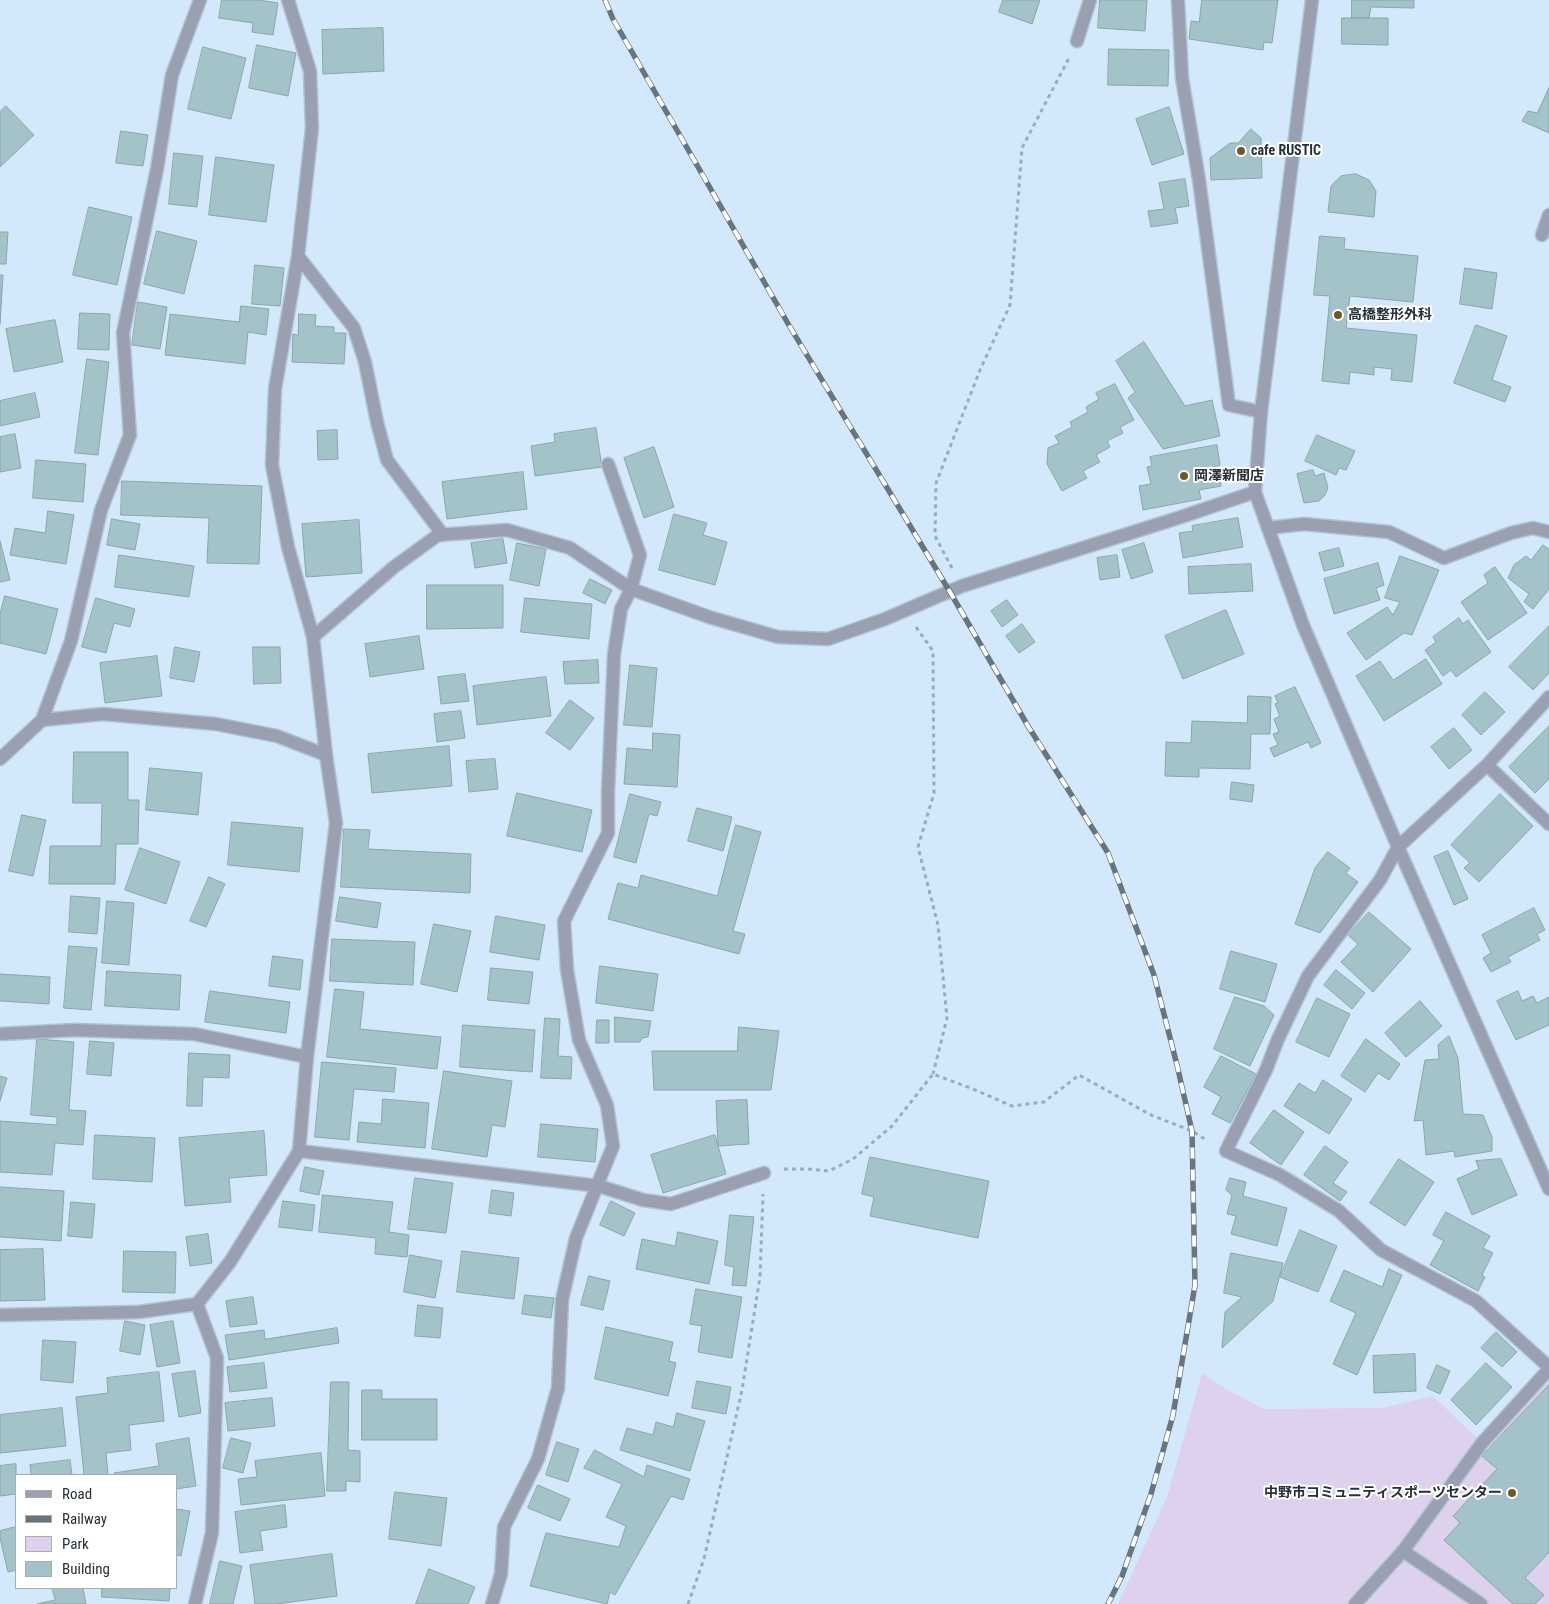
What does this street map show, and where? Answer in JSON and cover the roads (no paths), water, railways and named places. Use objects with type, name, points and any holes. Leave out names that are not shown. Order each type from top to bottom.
[{"type":"street","points":[[0,759],[42,720],[71,640],[101,510],[130,435],[123,333],[157,169],[172,75],[200,0]]},
{"type":"street","points":[[0,1315],[139,1312],[197,1304],[230,1262],[299,1151],[307,1057],[336,823],[326,755],[313,637],[288,548],[272,465],[276,389],[298,256],[312,128],[310,71],[288,0]]},
{"type":"street","points":[[1078,41],[1090,0]]},
{"type":"street","points":[[1178,0],[1182,78],[1200,180],[1229,405],[1262,412]]},
{"type":"street","points":[[1312,0],[1262,412],[1255,492],[1303,625],[1398,847],[1549,1189]]},
{"type":"street","points":[[1542,235],[1549,215]]},
{"type":"street","points":[[298,256],[354,328],[366,362],[377,422],[387,460],[443,535]]},
{"type":"street","points":[[492,1604],[501,1574],[504,1527],[538,1459],[558,1388],[562,1300],[576,1238],[599,1186],[613,1146],[607,1105],[579,1040],[567,970],[564,921],[608,833],[614,654],[621,609],[631,589],[640,555],[608,464]]},
{"type":"street","points":[[313,637],[394,567],[438,535],[507,530],[570,548],[631,589],[709,617],[778,637],[828,639],[904,611],[962,586],[1255,492]]},
{"type":"street","points":[[1268,528],[1304,524],[1389,532],[1444,558],[1511,532],[1533,528],[1549,532]]},
{"type":"street","points":[[1355,1604],[1403,1551],[1482,1443],[1549,1368],[1476,1301],[1381,1250],[1339,1211],[1288,1180],[1226,1151],[1266,1070],[1278,1039],[1308,976],[1380,880],[1398,847],[1487,765],[1549,697]]},
{"type":"street","points":[[42,720],[103,714],[216,724],[277,736],[326,755]]},
{"type":"street","points":[[1487,765],[1549,824]]},
{"type":"street","points":[[0,1034],[76,1030],[194,1034],[307,1057]]},
{"type":"street","points":[[299,1151],[599,1186],[643,1200],[671,1204],[764,1173]]},
{"type":"street","points":[[195,1604],[212,1533],[217,1358],[197,1304]]},
{"type":"street","points":[[1403,1551],[1481,1604]]},
{"type":"railway","points":[[605,0],[613,19],[790,327],[950,592],[1028,726],[1108,853],[1154,975],[1192,1131],[1195,1285],[1173,1415],[1151,1494],[1122,1576],[1108,1604]]},
{"type":"place","name":"cafe RUSTIC","points":[[1241,151]]},
{"type":"place","name":"高橋整形外科","points":[[1338,315]]},
{"type":"place","name":"岡澤新聞店","points":[[1184,476]]},
{"type":"place","name":"中野市コミュニティスポーツセンター","points":[[1512,1493]]}]
